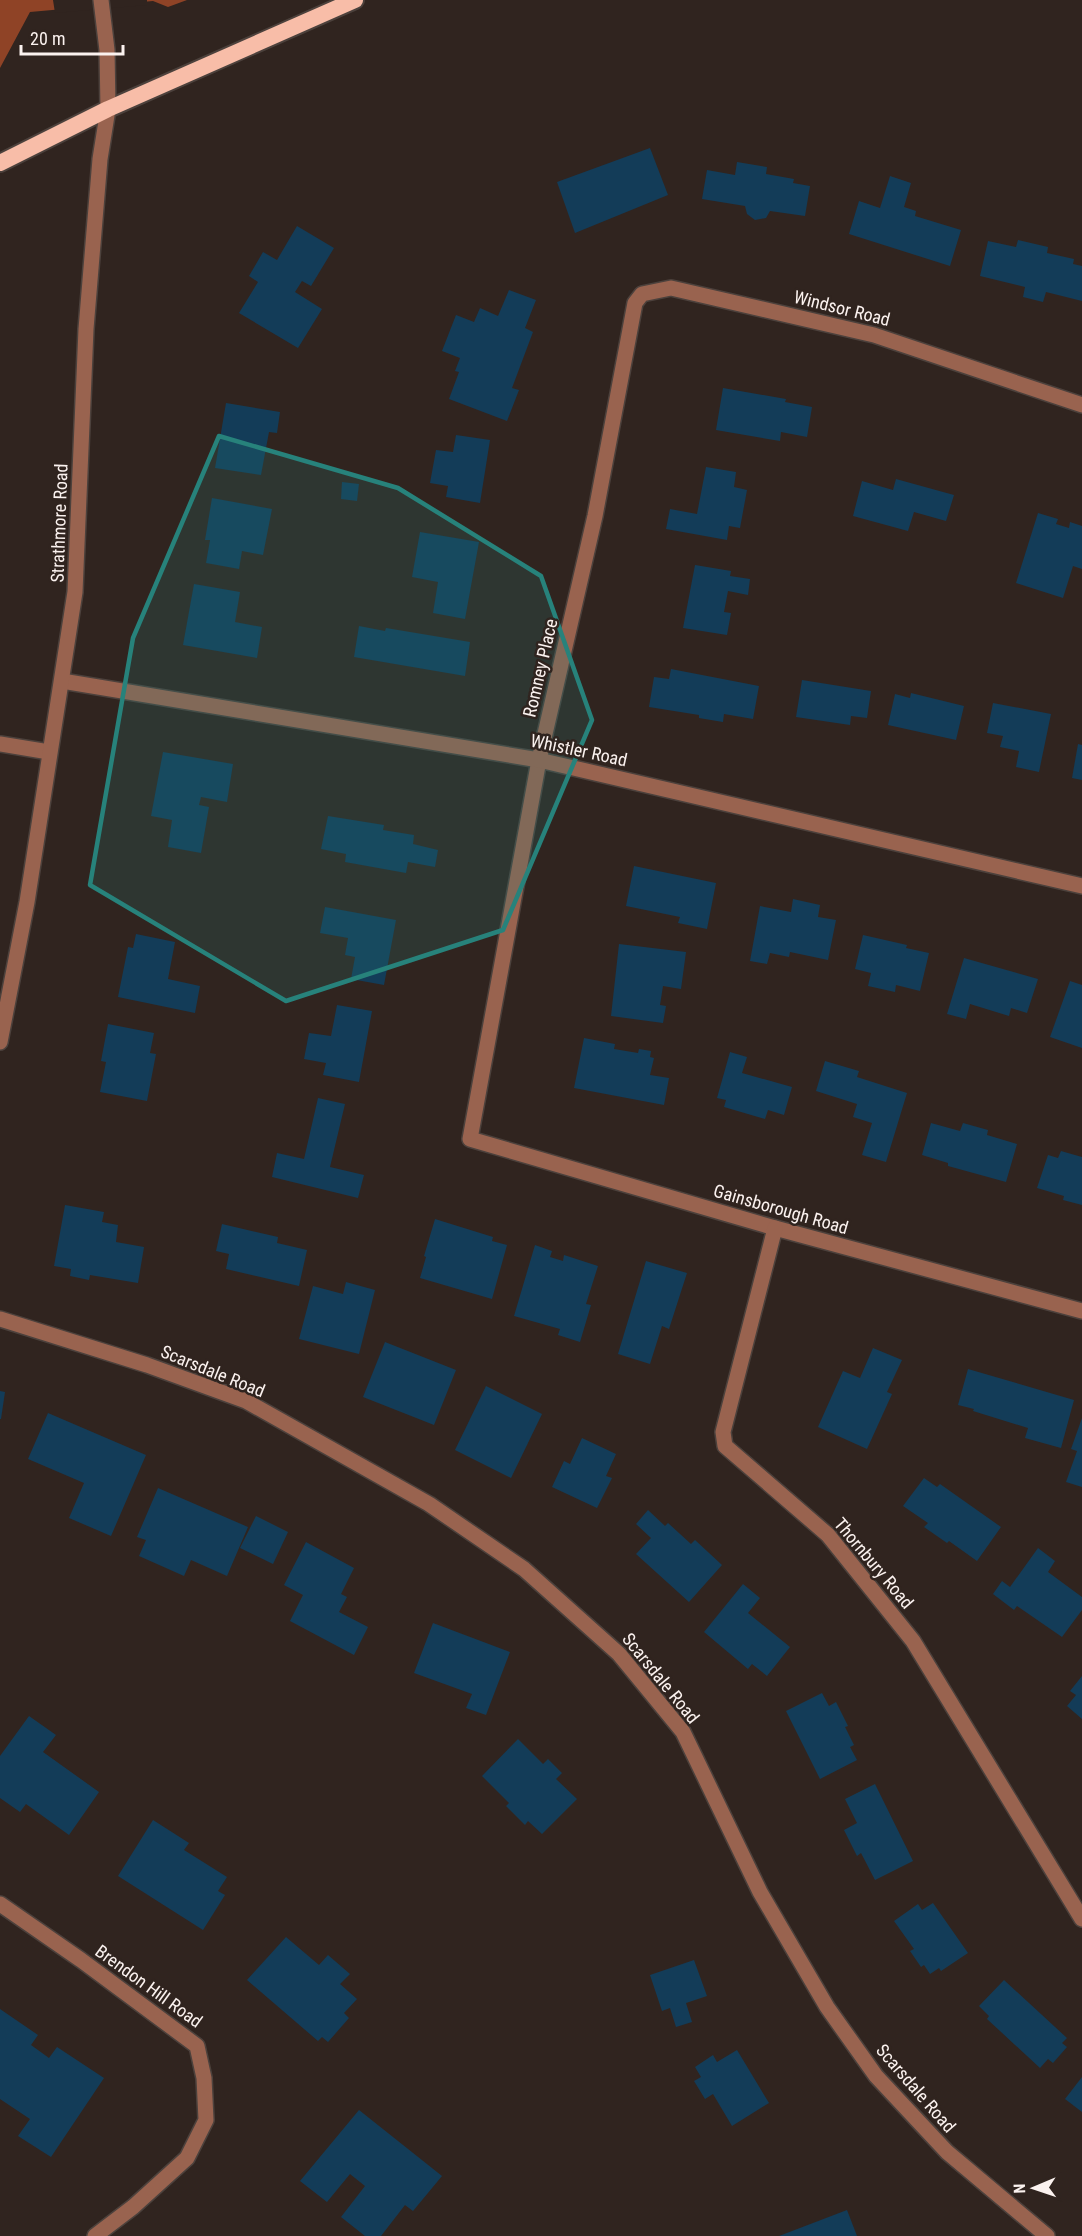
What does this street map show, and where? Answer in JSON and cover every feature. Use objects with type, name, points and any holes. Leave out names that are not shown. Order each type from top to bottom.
[{"type":"highway","points":[[0,163],[108,109],[355,0]]},
{"type":"street","name":"Strathmore Road","points":[[0,1042],[27,902],[75,592],[86,329],[100,159],[108,109],[107,50],[102,5]]},
{"type":"street","name":"Windsor Road","points":[[627,348],[635,303],[642,294],[671,288],[874,335],[1082,405]]},
{"type":"street","name":"Romney Place","points":[[470,1139],[539,760],[595,516],[627,348]]},
{"type":"street","name":"Whistler Road","points":[[62,681],[539,760],[1082,886]]},
{"type":"street","points":[[0,744],[49,752]]},
{"type":"street","name":"Gainsborough Road","points":[[470,1139],[775,1228],[1082,1311]]},
{"type":"street","name":"Thornbury Road","points":[[775,1228],[723,1432],[725,1446],[828,1535],[913,1641],[1082,1919]]},
{"type":"street","name":"Scarsdale Road","points":[[0,1319],[147,1365],[246,1401],[429,1504],[524,1569],[620,1653],[683,1732],[760,1892],[827,2007],[876,2076],[947,2152],[1047,2236]]},
{"type":"street","name":"Brendon Hill Road","points":[[0,1904],[81,1960],[197,2046],[204,2078],[206,2120],[187,2158],[134,2207],[95,2236]]},
{"type":"highlighted area","points":[[219,436],[398,488],[541,576],[592,720],[503,930],[286,1001],[90,885],[133,638]]},
{"type":"shaded area","points":[[0,0],[187,0],[168,7],[153,1],[30,12],[0,68]]},
{"type":"pier","points":[[53,0],[147,0],[147,5],[55,13]]},
{"type":"building","points":[[650,148],[668,195],[575,233],[557,182]]},
{"type":"building","points":[[737,162],[767,167],[766,174],[794,179],[793,183],[810,186],[805,216],[770,211],[766,218],[755,220],[747,214],[745,206],[702,199],[707,170],[735,175]]},
{"type":"building","points":[[890,176],[911,183],[904,207],[916,211],[915,216],[961,230],[950,266],[849,234],[859,201],[880,208]]},
{"type":"building","points":[[297,226],[334,248],[311,286],[302,281],[295,292],[322,309],[298,348],[239,313],[258,282],[249,276],[263,252],[277,260]]},
{"type":"building","points":[[1018,240],[1048,247],[1047,253],[1074,259],[1073,264],[1082,266],[1082,301],[1046,292],[1043,302],[1023,297],[1025,287],[980,276],[988,241],[1016,247]]},
{"type":"building","points":[[509,290],[536,300],[525,328],[533,332],[512,388],[519,390],[507,421],[449,399],[459,372],[455,371],[460,358],[442,351],[456,315],[474,322],[480,308],[498,316]]},
{"type":"building","points":[[723,388],[786,399],[785,402],[812,407],[807,437],[781,432],[780,441],[716,430]]},
{"type":"building","points":[[226,403],[280,412],[277,433],[269,432],[261,475],[215,468]]},
{"type":"building","points":[[456,435],[490,440],[480,503],[446,497],[448,486],[430,483],[436,450],[453,452]]},
{"type":"building","points":[[706,467],[736,472],[734,487],[747,490],[740,528],[729,526],[727,540],[666,529],[670,509],[697,514]]},
{"type":"building","points":[[896,479],[954,495],[946,521],[914,512],[908,531],[853,516],[862,481],[893,490]]},
{"type":"building","points":[[342,482],[359,484],[357,501],[341,499]]},
{"type":"building","points":[[212,498],[272,509],[263,555],[242,551],[239,569],[206,563],[210,540],[205,540]]},
{"type":"building","points":[[1038,513],[1058,519],[1056,524],[1069,528],[1070,522],[1082,526],[1082,569],[1073,566],[1063,598],[1016,583]]},
{"type":"building","points":[[420,532],[479,542],[465,619],[433,613],[438,582],[412,577]]},
{"type":"building","points":[[695,565],[731,571],[730,576],[750,579],[748,595],[728,591],[724,612],[731,613],[727,635],[683,628]]},
{"type":"building","points":[[194,584],[240,592],[235,622],[262,627],[257,658],[183,645]]},
{"type":"building","points":[[359,626],[385,631],[386,628],[470,642],[465,676],[354,657]]},
{"type":"building","points":[[671,669],[759,686],[753,719],[724,714],[723,722],[699,718],[699,715],[649,707],[654,677],[669,679]]},
{"type":"building","points":[[802,680],[871,691],[867,718],[851,716],[850,725],[796,717]]},
{"type":"building","points":[[911,693],[964,706],[956,740],[888,725],[895,694],[910,698]]},
{"type":"building","points":[[993,703],[1051,714],[1039,772],[1016,767],[1019,751],[1000,747],[1003,736],[987,733]]},
{"type":"building","points":[[1078,744],[1082,745],[1082,780],[1072,778]]},
{"type":"building","points":[[163,752],[233,764],[227,802],[201,797],[199,805],[209,807],[201,853],[168,847],[172,820],[151,816]]},
{"type":"building","points":[[328,816],[384,825],[383,830],[414,835],[413,844],[438,850],[435,867],[408,862],[406,873],[345,862],[346,854],[321,849]]},
{"type":"building","points":[[634,866],[716,883],[707,929],[678,923],[680,917],[626,906]]},
{"type":"building","points":[[793,899],[820,905],[818,917],[836,920],[828,960],[790,952],[789,957],[770,953],[767,964],[750,961],[760,906],[791,912]]},
{"type":"building","points":[[325,907],[396,920],[384,985],[351,979],[355,957],[345,955],[348,938],[320,933]]},
{"type":"building","points":[[136,934],[175,942],[168,979],[200,986],[195,1013],[118,997],[128,947],[133,948]]},
{"type":"building","points":[[863,935],[907,945],[906,948],[929,953],[920,991],[896,985],[895,992],[868,986],[871,973],[855,969]]},
{"type":"building","points":[[619,944],[686,952],[681,989],[663,986],[660,1005],[666,1006],[663,1023],[611,1016]]},
{"type":"building","points":[[964,958],[1038,979],[1027,1013],[1011,1008],[1009,1016],[970,1004],[966,1019],[947,1014]]},
{"type":"building","points":[[1070,981],[1082,985],[1082,1048],[1050,1037]]},
{"type":"building","points":[[337,1005],[372,1011],[359,1082],[323,1075],[326,1063],[304,1059],[309,1033],[331,1036]]},
{"type":"building","points":[[108,1024],[154,1033],[150,1053],[156,1054],[147,1101],[100,1092],[106,1062],[101,1061]]},
{"type":"building","points":[[584,1038],[615,1044],[614,1049],[638,1053],[639,1049],[651,1051],[650,1057],[654,1058],[650,1075],[669,1078],[664,1105],[574,1088]]},
{"type":"building","points":[[730,1052],[747,1057],[742,1073],[792,1087],[784,1115],[768,1110],[765,1119],[724,1107],[726,1100],[717,1098]]},
{"type":"building","points":[[825,1061],[859,1071],[857,1077],[907,1093],[886,1162],[862,1155],[872,1123],[853,1117],[857,1104],[816,1091]]},
{"type":"building","points":[[318,1098],[345,1104],[330,1167],[364,1175],[358,1198],[272,1177],[277,1153],[304,1159]]},
{"type":"building","points":[[931,1123],[960,1131],[963,1123],[988,1130],[987,1135],[1017,1144],[1006,1182],[948,1166],[948,1163],[922,1155]]},
{"type":"building","points":[[1061,1151],[1082,1157],[1082,1205],[1063,1200],[1064,1196],[1037,1188],[1048,1155],[1058,1158]]},
{"type":"building","points":[[65,1205],[104,1212],[102,1222],[118,1225],[116,1242],[144,1247],[138,1283],[90,1275],[89,1280],[70,1276],[71,1269],[54,1266]]},
{"type":"building","points":[[435,1219],[493,1237],[492,1241],[507,1245],[492,1299],[420,1278]]},
{"type":"building","points":[[222,1224],[278,1237],[277,1243],[307,1250],[299,1286],[226,1269],[229,1254],[216,1251]]},
{"type":"building","points":[[535,1245],[552,1251],[550,1257],[563,1261],[564,1255],[598,1266],[586,1304],[591,1305],[580,1342],[558,1335],[560,1329],[514,1316]]},
{"type":"building","points":[[646,1261],[687,1273],[669,1329],[662,1326],[650,1364],[618,1354]]},
{"type":"building","points":[[346,1282],[375,1290],[359,1354],[299,1339],[313,1286],[343,1294]]},
{"type":"building","points":[[385,1342],[456,1370],[434,1425],[363,1397]]},
{"type":"building","points":[[873,1348],[902,1360],[887,1392],[892,1394],[867,1449],[818,1427],[843,1371],[860,1378]]},
{"type":"building","points":[[968,1369],[1074,1400],[1061,1448],[1025,1438],[1028,1428],[958,1405]]},
{"type":"building","points":[[486,1386],[542,1414],[511,1478],[455,1450]]},
{"type":"building","points":[[0,1391],[5,1392],[1,1419],[0,1419]]},
{"type":"building","points":[[48,1413],[146,1455],[111,1536],[69,1518],[84,1483],[28,1459]]},
{"type":"building","points":[[1082,1418],[1082,1487],[1066,1482],[1077,1451],[1071,1449]]},
{"type":"building","points":[[582,1438],[616,1454],[606,1476],[612,1478],[597,1508],[552,1487],[564,1461],[570,1464]]},
{"type":"building","points":[[924,1478],[937,1487],[940,1484],[1001,1527],[977,1561],[924,1527],[928,1523],[903,1506]]},
{"type":"building","points":[[158,1488],[248,1527],[227,1576],[191,1560],[184,1576],[139,1556],[146,1540],[137,1537]]},
{"type":"building","points":[[648,1510],[665,1526],[668,1523],[691,1544],[695,1540],[722,1565],[689,1602],[636,1554],[651,1538],[636,1524]]},
{"type":"building","points":[[256,1516],[288,1532],[273,1564],[240,1548]]},
{"type":"building","points":[[306,1542],[354,1568],[341,1594],[347,1597],[339,1612],[368,1627],[354,1655],[290,1621],[303,1595],[284,1585]]},
{"type":"building","points":[[1038,1548],[1055,1561],[1048,1572],[1082,1597],[1082,1610],[1062,1637],[1017,1606],[1014,1610],[993,1594],[1002,1581],[1010,1587]]},
{"type":"building","points":[[743,1584],[760,1598],[748,1613],[790,1647],[767,1676],[752,1664],[748,1669],[704,1632]]},
{"type":"building","points":[[433,1623],[510,1652],[486,1715],[466,1708],[472,1694],[414,1673]]},
{"type":"building","points":[[1082,1676],[1082,1719],[1067,1706],[1076,1695],[1070,1691]]},
{"type":"building","points":[[822,1693],[829,1706],[836,1702],[848,1726],[845,1727],[854,1745],[850,1747],[857,1760],[820,1779],[786,1711]]},
{"type":"building","points":[[29,1716],[56,1735],[43,1752],[99,1792],[69,1835],[26,1804],[20,1812],[0,1798],[0,1756]]},
{"type":"building","points":[[518,1739],[543,1764],[548,1759],[562,1773],[556,1779],[577,1799],[542,1834],[528,1821],[525,1825],[506,1806],[509,1803],[482,1776]]},
{"type":"building","points":[[875,1784],[913,1861],[875,1880],[861,1853],[857,1856],[844,1830],[857,1823],[845,1799]]},
{"type":"building","points":[[153,1820],[189,1843],[184,1850],[227,1877],[218,1891],[225,1895],[203,1930],[118,1876]]},
{"type":"building","points":[[933,1903],[968,1953],[941,1971],[939,1968],[930,1974],[924,1965],[921,1967],[910,1951],[914,1949],[894,1921],[918,1904],[922,1910]]},
{"type":"building","points":[[286,1937],[319,1965],[328,1955],[350,1974],[340,1984],[357,1999],[344,2013],[349,2018],[328,2042],[322,2037],[318,2041],[247,1980]]},
{"type":"building","points":[[694,1960],[707,1996],[686,2003],[692,2022],[676,2027],[670,2008],[662,2011],[650,1975]]},
{"type":"building","points":[[1004,1980],[1067,2038],[1062,2043],[1067,2047],[1053,2063],[1048,2059],[1040,2068],[987,2019],[989,2016],[979,2006]]},
{"type":"building","points":[[0,2009],[38,2035],[31,2045],[49,2058],[57,2047],[104,2078],[51,2157],[18,2136],[30,2119],[0,2099]]},
{"type":"building","points":[[737,2050],[769,2103],[732,2126],[713,2094],[705,2099],[694,2081],[701,2077],[695,2067],[713,2055],[717,2062]]},
{"type":"building","points":[[1082,2077],[1082,2112],[1065,2099]]},
{"type":"building","points":[[359,2110],[442,2176],[413,2211],[405,2205],[381,2236],[365,2236],[341,2217],[365,2186],[350,2174],[327,2202],[300,2181]]},
{"type":"building","points":[[847,2210],[857,2236],[779,2236]]}]
